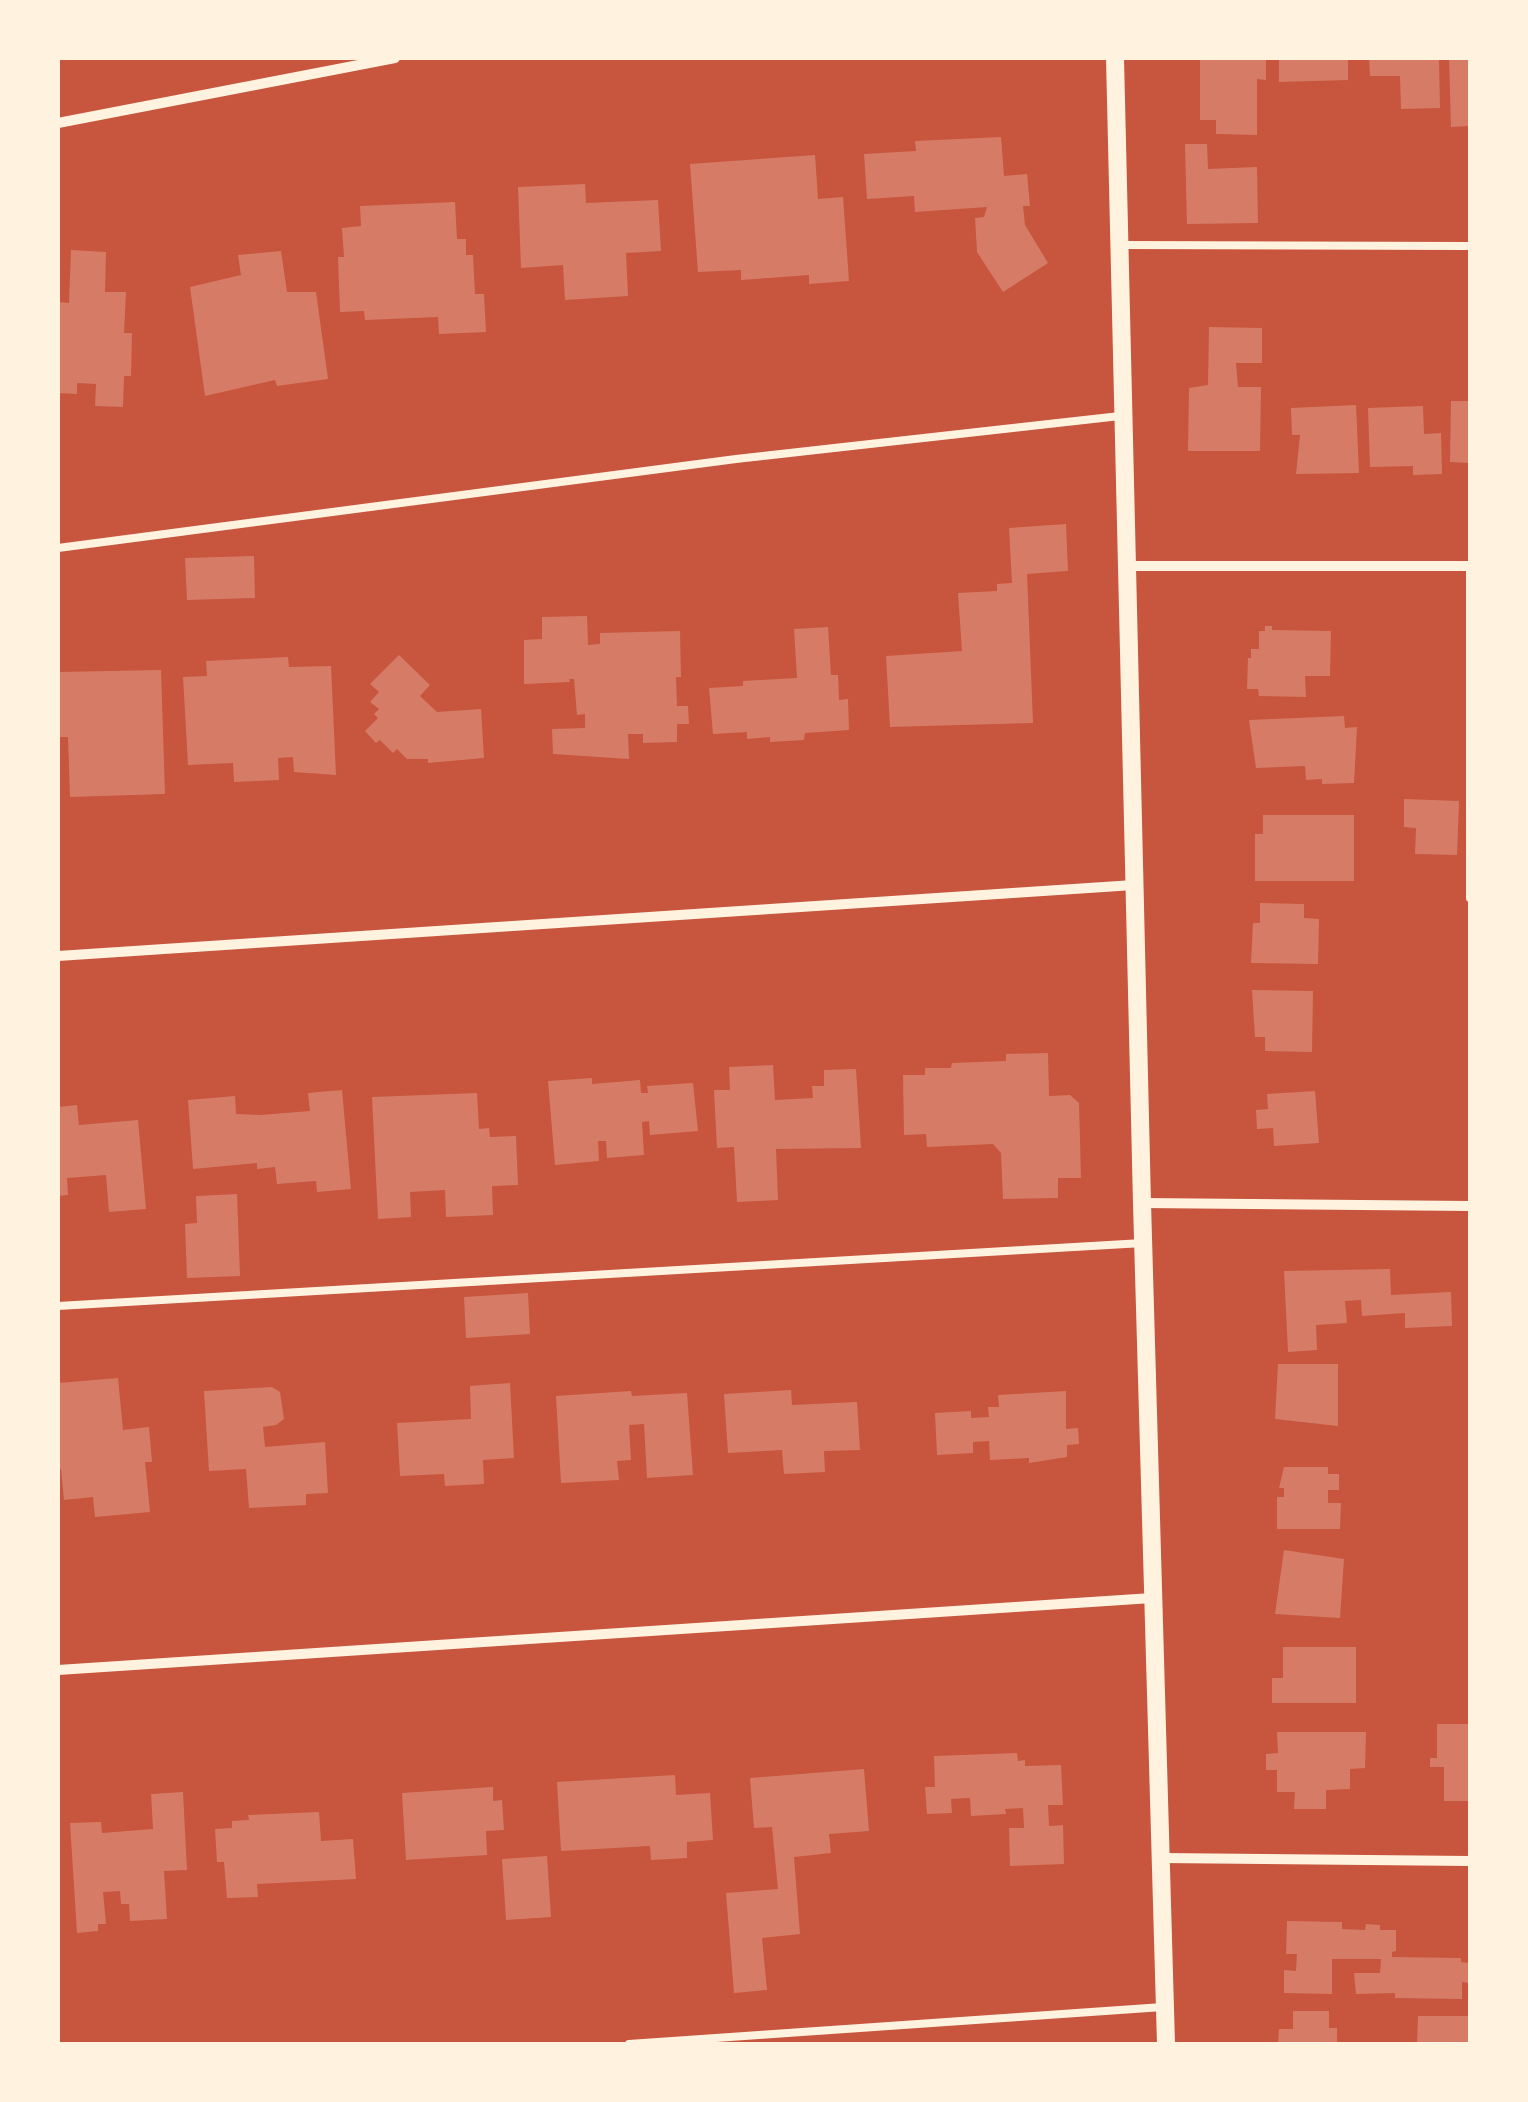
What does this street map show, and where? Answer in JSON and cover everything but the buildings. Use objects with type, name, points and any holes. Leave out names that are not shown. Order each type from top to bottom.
[{"type":"street","points":[[58,123],[395,58]]},
{"type":"street","points":[[1115,58],[1166,2044]]},
{"type":"street","points":[[1129,566],[1470,566]]},
{"type":"street","points":[[58,956],[1134,884]]},
{"type":"street","points":[[1142,1202],[1470,1206]]},
{"type":"street","points":[[58,1670],[1152,1598]]},
{"type":"street","points":[[1161,1858],[1470,1862]]},
{"type":"lane","points":[[1121,245],[1470,246]]},
{"type":"lane","points":[[58,548],[736,459],[1125,416]]},
{"type":"lane","points":[[1470,566],[1470,898]]},
{"type":"lane","points":[[58,1306],[1143,1243]]},
{"type":"lane","points":[[628,2044],[1165,2007]]}]
